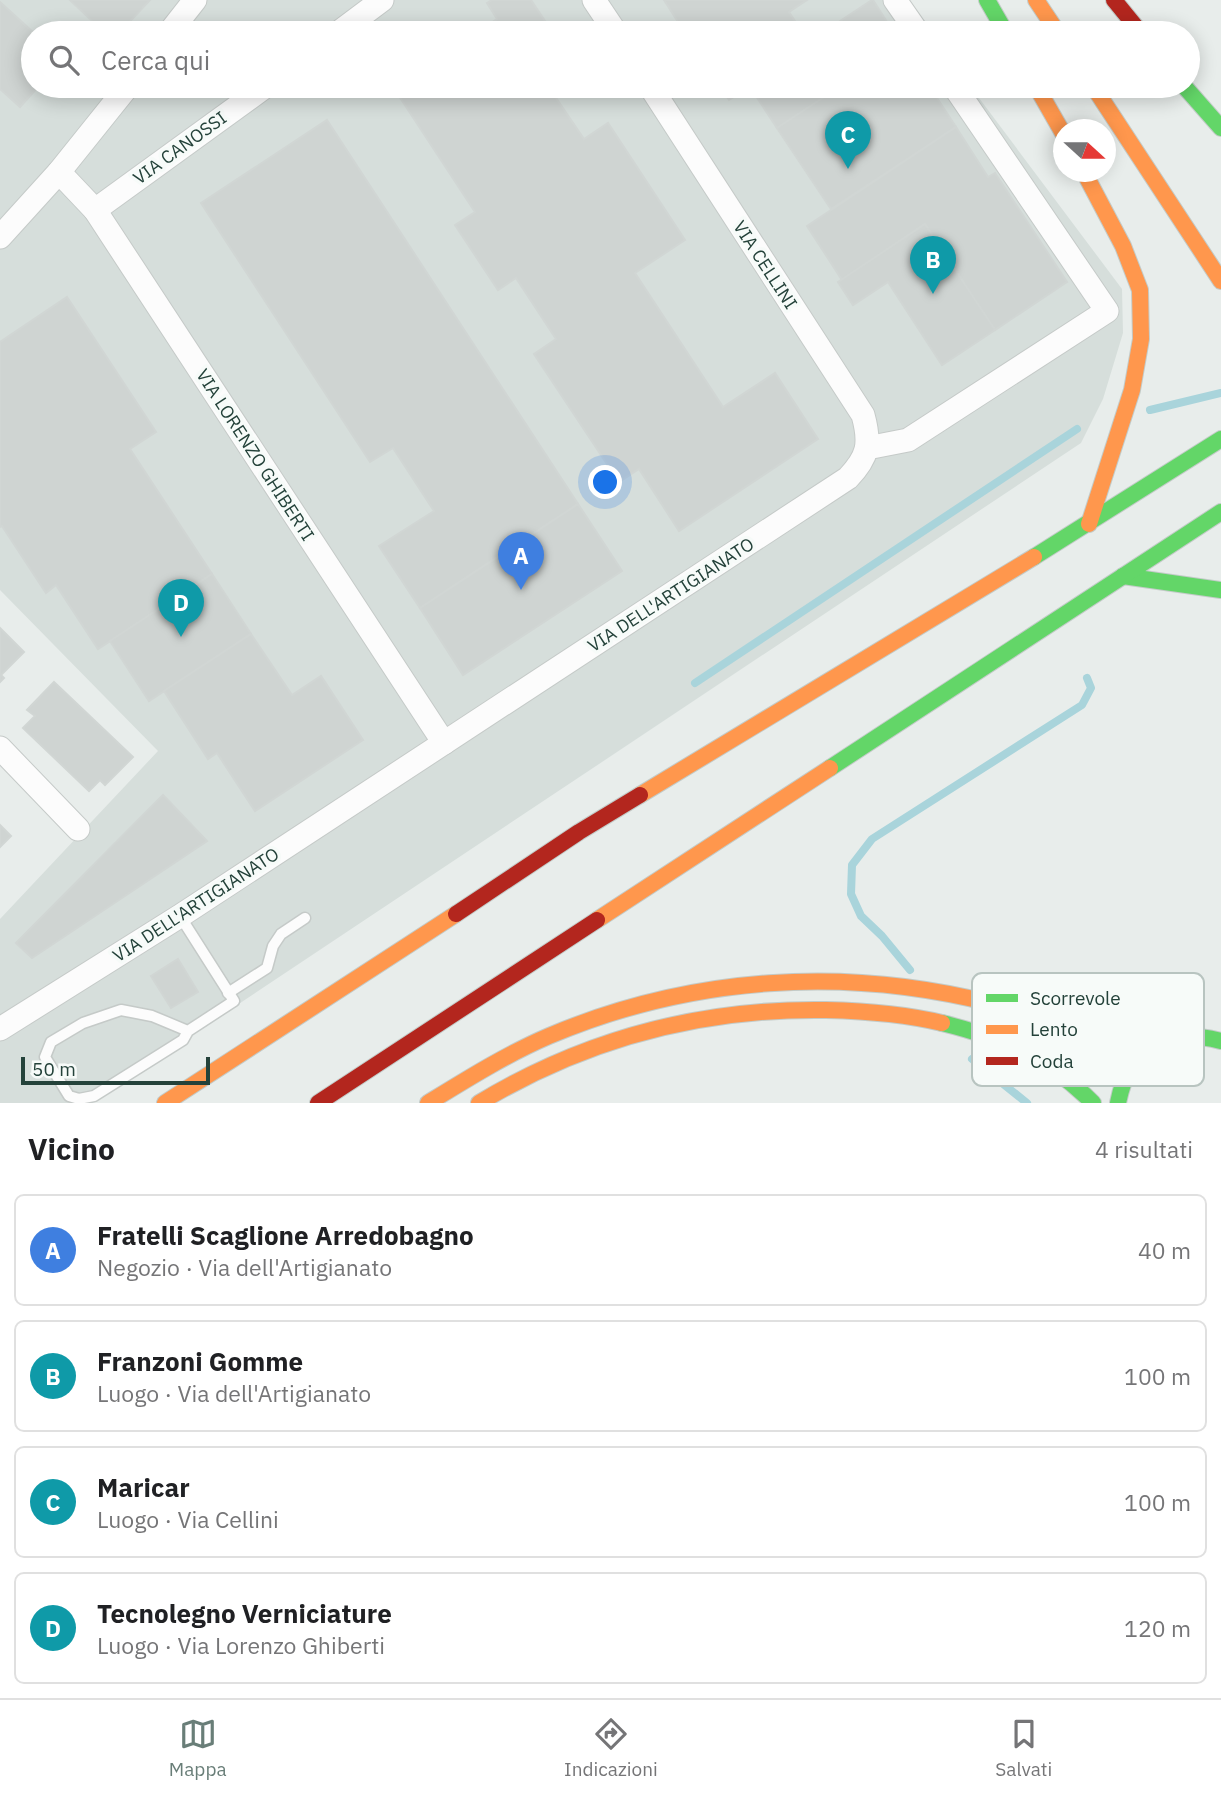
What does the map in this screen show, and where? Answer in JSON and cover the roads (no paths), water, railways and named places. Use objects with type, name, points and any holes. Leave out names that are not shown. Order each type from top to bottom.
[{"type":"main road","points":[[987,0],[999,21]]},
{"type":"main road","points":[[1036,0],[1050,21]]},
{"type":"main road","points":[[1114,0],[1131,21]]},
{"type":"main road","points":[[1042,98],[1054,119]]},
{"type":"main road","points":[[1101,98],[1221,281]]},
{"type":"main road","points":[[1195,98],[1221,128]]},
{"type":"main road","points":[[1089,182],[1123,246],[1140,290],[1141,339],[1132,390],[1089,524]]},
{"type":"main road","points":[[165,1103],[579,832],[1089,524],[1221,439]]},
{"type":"main road","points":[[318,1103],[1221,512]]},
{"type":"main road","points":[[1123,576],[1221,590]]},
{"type":"main road","points":[[428,1103],[474,1072],[505,1056],[584,1021],[670,995],[738,983],[829,981],[940,992],[972,999]]},
{"type":"main road","points":[[479,1103],[540,1070],[632,1035],[675,1023],[737,1012],[823,1009],[936,1022],[972,1031]]},
{"type":"main road","points":[[1204,1035],[1221,1041]]},
{"type":"main road","points":[[1077,1086],[1093,1103]]},
{"type":"street","points":[[178,21],[195,0]]},
{"type":"street","points":[[354,21],[382,0]]},
{"type":"street","points":[[594,0],[608,21]]},
{"type":"street","points":[[895,0],[910,21]]},
{"type":"street","points":[[0,237],[59,172],[118,98]]},
{"type":"street","name":"VIA CANOSSI","points":[[94,210],[249,98]]},
{"type":"street","name":"VIA CELLINI","points":[[657,98],[863,415],[868,435],[867,448]]},
{"type":"street","points":[[867,448],[908,440],[1107,311],[962,98]]},
{"type":"street","name":"VIA LORENZO GHIBERTI","points":[[59,172],[94,210],[444,744]]},
{"type":"street","name":"VIA DELL'ARTIGIANATO","points":[[0,1029],[180,916],[848,478],[860,465],[867,448]]},
{"type":"street","points":[[0,748],[78,829]]},
{"type":"lane","points":[[180,916],[234,1001],[188,1031],[183,1040],[94,1096],[79,1099],[69,1096],[45,1057],[51,1042],[83,1023],[121,1010],[152,1016],[188,1031]]},
{"type":"lane","points":[[228,993],[267,968],[273,946],[281,934],[305,918]]},
{"type":"waterway","points":[[1150,410],[1221,393]]},
{"type":"waterway","points":[[695,683],[1077,429]]},
{"type":"waterway","points":[[910,970],[882,936],[861,916],[851,894],[852,865],[872,839],[1082,705],[1091,688],[1087,678]]},
{"type":"waterway","points":[[1006,1086],[1027,1103]]},
{"type":"place","name":"Maricar","points":[[848,169]]},
{"type":"place","name":"Franzoni Gomme","points":[[933,294]]},
{"type":"place","name":"Fratelli Scaglione Arredobagno","points":[[521,590]]},
{"type":"place","name":"Tecnolegno Verniciature","points":[[181,637]]}]
